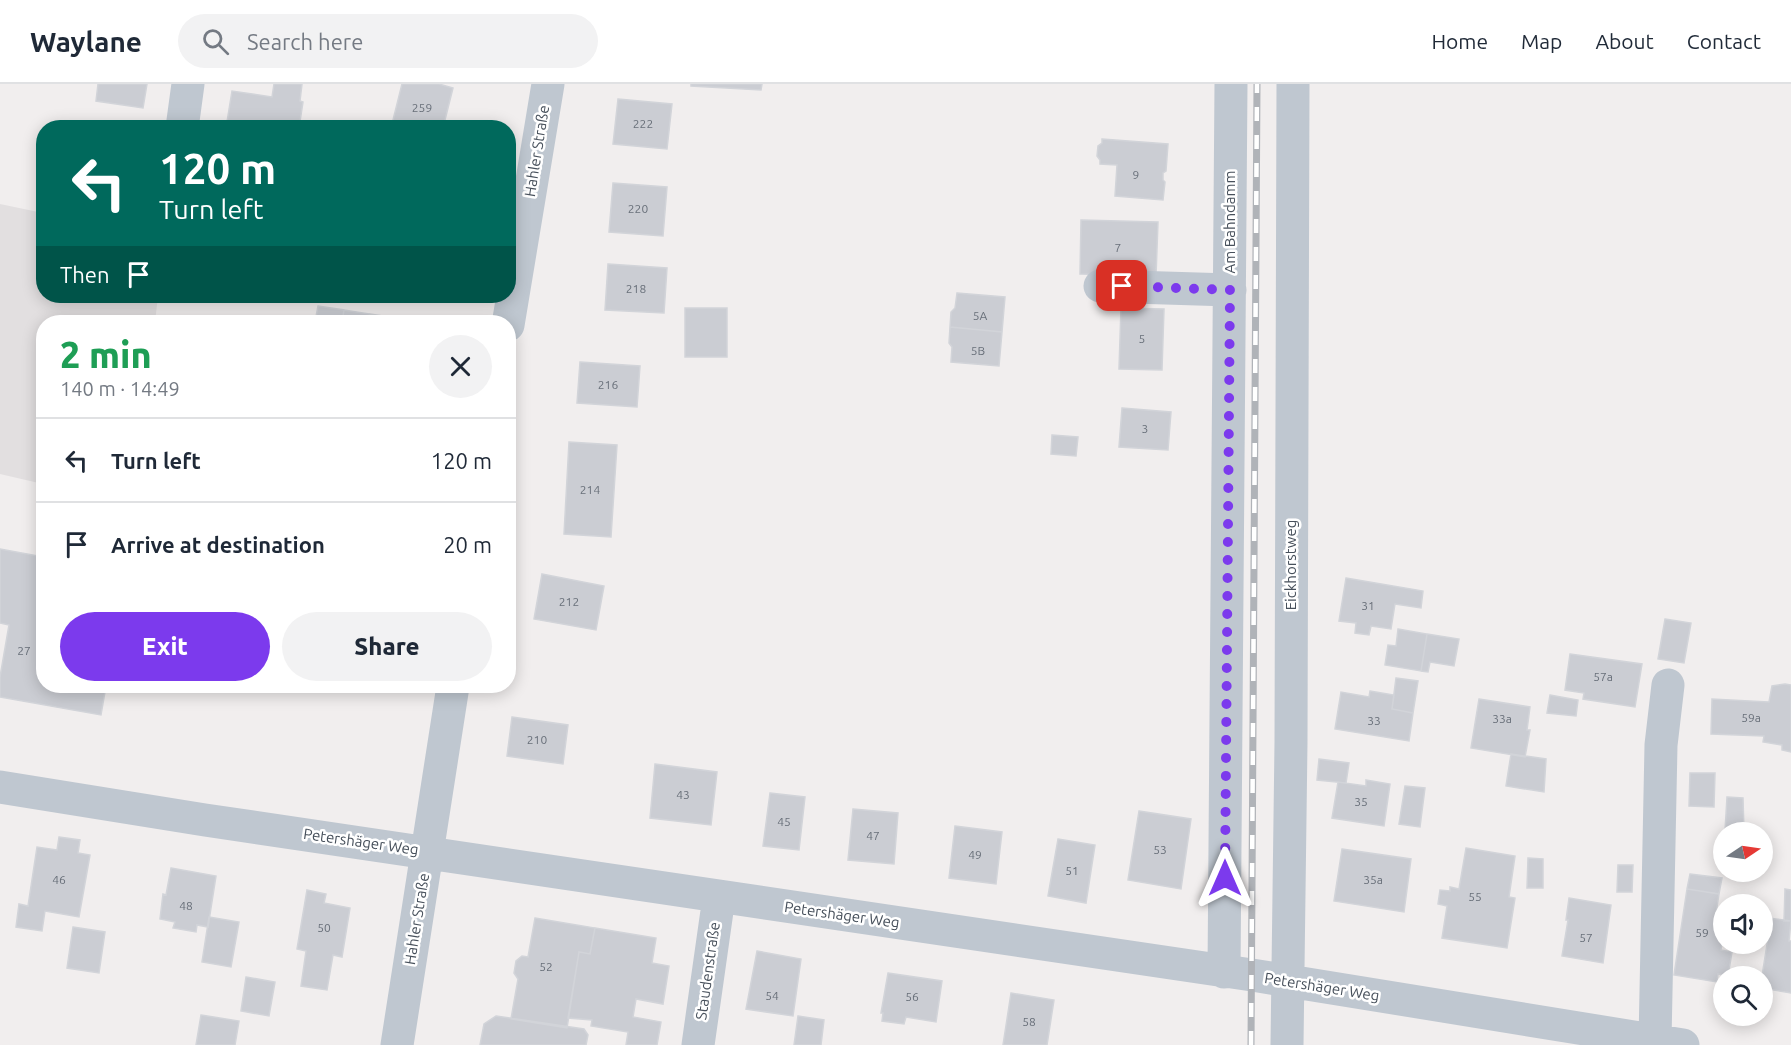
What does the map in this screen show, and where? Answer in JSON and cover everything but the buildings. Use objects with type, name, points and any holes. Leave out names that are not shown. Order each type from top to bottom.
[{"type":"street","points":[[183,120],[188,84]]},
{"type":"street","name":"Hahler Straße","points":[[516,277],[548,84]]},
{"type":"street","name":"Am Bahndamm","points":[[1224,972],[1231,84]]},
{"type":"street","name":"Eickhorstweg","points":[[1287,1045],[1293,84]]},
{"type":"street","points":[[1100,285],[1230,290]]},
{"type":"street","points":[[1668,685],[1661,746],[1669,1043]]},
{"type":"street","name":"Hahler Straße","points":[[397,1045],[452,693]]},
{"type":"street","name":"Petershäger Weg","points":[[0,787],[1224,972],[1669,1043]]},
{"type":"street","name":"Staudenstraße","points":[[698,1045],[719,897]]},
{"type":"shaded area","points":[[0,204],[36,212],[36,303],[157,303],[156,315],[36,315],[36,482],[0,474]]},
{"type":"railway","points":[[1251,1045],[1257,84]]},
{"type":"route","points":[[1122,286],[1230,290],[1225,878]]}]
